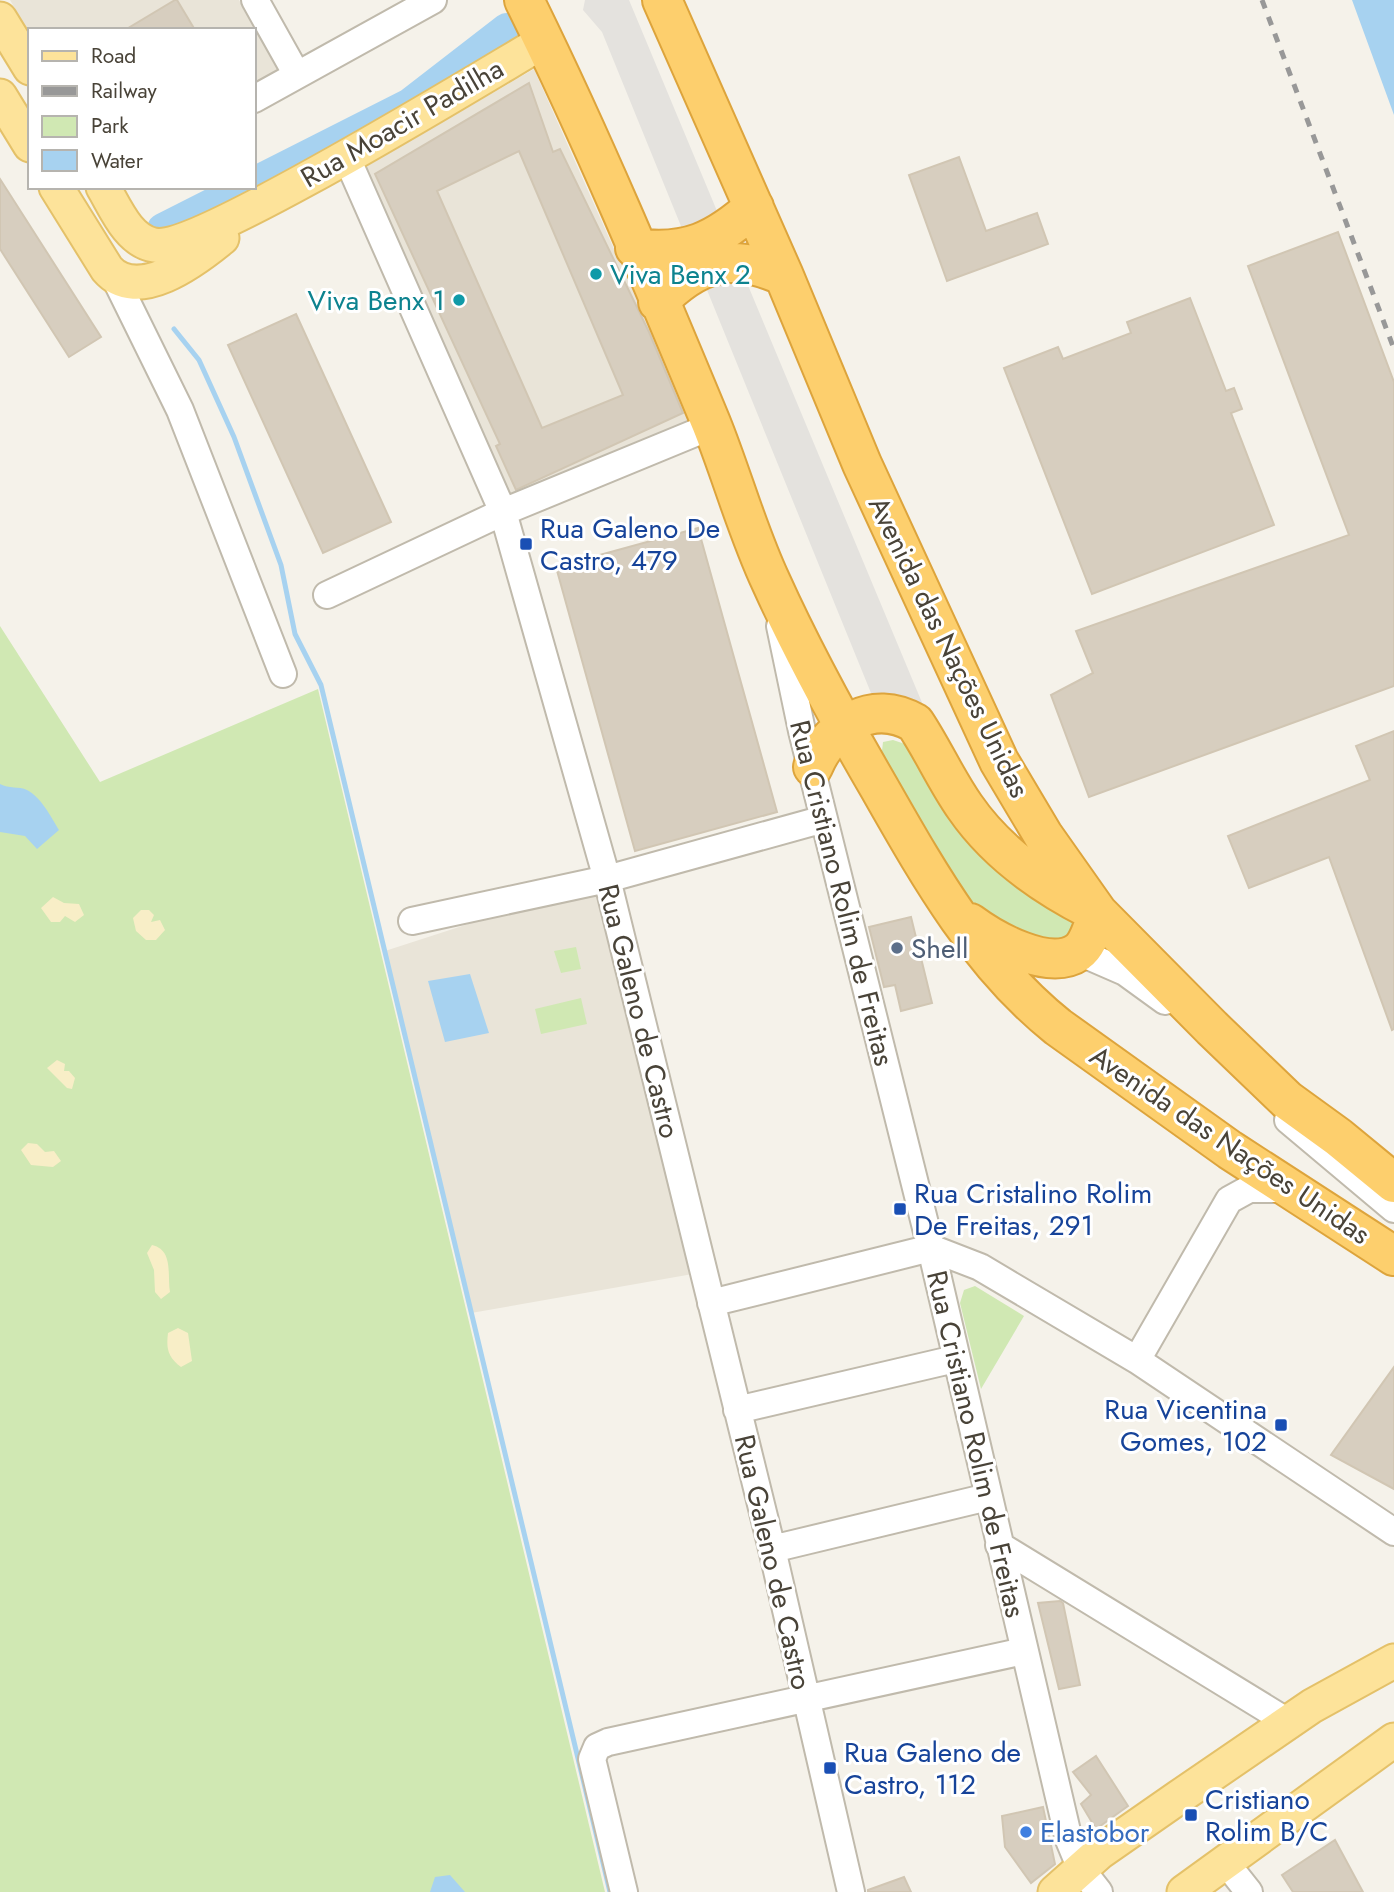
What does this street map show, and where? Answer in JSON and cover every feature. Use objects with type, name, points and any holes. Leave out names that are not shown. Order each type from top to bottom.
[{"type":"highway","name":"Avenida das Nações Unidas","points":[[662,0],[784,276],[862,464],[999,761],[1043,835],[1098,913],[1287,1100],[1394,1183]]},
{"type":"highway","name":"Avenida das Nações Unidas","points":[[534,22],[712,426],[770,580],[844,727],[952,908],[993,966],[1031,1006],[1230,1150],[1394,1256]]},
{"type":"highway","points":[[635,247],[683,250],[733,227],[754,207]]},
{"type":"highway","points":[[658,302],[692,274],[721,261],[760,265],[784,276]]},
{"type":"highway","points":[[813,767],[820,751],[844,727],[867,713],[879,711],[904,716],[915,723],[963,805],[983,831],[1053,890],[1098,913],[1089,937],[1079,951],[1065,957],[1040,956],[1012,948],[983,932],[952,908]]},
{"type":"main road","points":[[0,19],[28,65]]},
{"type":"main road","name":"Rua Moacir Padilha","points":[[260,204],[346,156],[534,22]]},
{"type":"main road","points":[[0,96],[28,142]]},
{"type":"main road","points":[[57,189],[111,273],[131,285],[148,282],[186,263],[219,241],[260,204]]},
{"type":"main road","points":[[104,189],[139,239],[162,246],[179,241],[260,204]]},
{"type":"main road","points":[[1055,1892],[1090,1881],[1134,1828],[1289,1722],[1394,1661]]},
{"type":"main road","points":[[1184,1892],[1394,1740]]},
{"type":"street","points":[[255,0],[297,75]]},
{"type":"street","points":[[256,98],[433,0]]},
{"type":"street","name":"Rua Galeno de Castro","points":[[346,156],[503,512],[607,879],[772,1549],[851,1892]]},
{"type":"street","points":[[141,335],[148,282],[147,261],[139,239],[114,249],[111,273],[141,335],[180,410],[283,674]]},
{"type":"street","points":[[327,595],[503,512],[712,426]]},
{"type":"street","name":"Rua Cristiano Rolim de Freitas","points":[[770,580],[802,731],[931,1248],[1070,1846],[1090,1881]]},
{"type":"street","points":[[412,921],[607,879],[824,819]]},
{"type":"street","points":[[1079,951],[1146,985],[1325,1154],[1394,1209]]},
{"type":"street","points":[[1138,1360],[1229,1200],[1249,1189],[1290,1189]]},
{"type":"street","points":[[711,1303],[931,1248],[981,1267],[1138,1360],[1394,1532]]},
{"type":"street","points":[[737,1410],[955,1359]]},
{"type":"street","points":[[772,1549],[988,1497]]},
{"type":"street","points":[[999,1545],[1289,1722]]},
{"type":"street","points":[[624,1892],[592,1759],[597,1747],[608,1742],[1024,1651]]},
{"type":"street","points":[[1226,1863],[1250,1892]]},
{"type":"shaded area","points":[[10,0],[239,0],[255,28],[28,28],[28,31]]},
{"type":"shaded area","points":[[585,0],[629,0],[928,717],[906,702],[871,693],[602,32],[583,10]]},
{"type":"shaded area","points":[[256,30],[279,71],[256,84]]},
{"type":"shaded area","points":[[534,69],[690,420],[508,497],[363,168]]},
{"type":"shaded area","points":[[607,879],[704,1272],[471,1313],[385,951]]},
{"type":"green space","points":[[0,626],[100,782],[318,689],[605,1892],[0,1892]]},
{"type":"green space","points":[[893,740],[905,744],[1073,920],[1076,931],[1054,947],[981,914],[952,877],[881,760],[883,742]]},
{"type":"green space","points":[[576,947],[581,969],[561,973],[554,951]]},
{"type":"green space","points":[[581,998],[587,1024],[541,1034],[535,1009]]},
{"type":"green space","points":[[975,1286],[1024,1316],[981,1389],[960,1303],[964,1290]]},
{"type":"sand","points":[[53,897],[64,903],[79,904],[84,915],[75,922],[65,916],[60,922],[51,922],[41,908]]},
{"type":"sand","points":[[141,910],[149,910],[154,915],[151,922],[160,920],[165,930],[156,940],[146,940],[136,931],[133,918]]},
{"type":"sand","points":[[57,1060],[65,1064],[64,1071],[69,1071],[75,1078],[72,1089],[67,1088],[47,1068]]},
{"type":"sand","points":[[28,1143],[37,1144],[45,1152],[54,1151],[61,1161],[53,1167],[31,1165],[21,1150]]},
{"type":"sand","points":[[152,1245],[164,1252],[168,1264],[170,1292],[161,1299],[155,1292],[154,1270],[147,1253]]},
{"type":"sand","points":[[178,1328],[188,1333],[192,1361],[181,1367],[173,1360],[167,1344],[168,1333]]},
{"type":"water","points":[[1352,0],[1394,0],[1394,115]]},
{"type":"water","points":[[0,784],[32,793],[59,830],[37,849],[25,836],[0,832]]},
{"type":"water","points":[[470,974],[489,1033],[445,1042],[428,981]]},
{"type":"water","points":[[450,1875],[465,1892],[430,1892],[435,1877]]},
{"type":"building","points":[[175,0],[194,28],[128,28]]},
{"type":"building","points":[[529,83],[553,152],[560,149],[649,332],[683,413],[516,490],[496,446],[500,444],[375,174]],"holes":[[[519,151],[623,395],[542,428],[437,191]]]},
{"type":"building","points":[[959,157],[986,231],[1037,213],[1048,244],[947,281],[909,175]]},
{"type":"building","points":[[0,179],[101,337],[69,357],[0,249]]},
{"type":"building","points":[[1338,232],[1394,382],[1394,686],[1089,797],[1051,695],[1093,673],[1076,631],[1349,535],[1248,266]]},
{"type":"building","points":[[1190,298],[1226,391],[1234,388],[1242,409],[1231,413],[1274,525],[1092,594],[1004,368],[1058,347],[1063,359],[1131,333],[1127,322]]},
{"type":"building","points":[[296,314],[391,522],[323,553],[228,345]]},
{"type":"building","points":[[698,528],[777,812],[635,851],[556,567]]},
{"type":"building","points":[[1394,731],[1392,1030],[1329,857],[1249,888],[1228,836],[1370,780],[1356,746]]},
{"type":"building","name":"Shell","points":[[911,917],[932,1003],[901,1011],[895,985],[884,987],[869,927]]},
{"type":"building","points":[[1394,1367],[1394,1489],[1331,1455]]},
{"type":"building","points":[[1038,1603],[1063,1603],[1080,1685],[1059,1689]]},
{"type":"building","points":[[1096,1756],[1128,1806],[1096,1829],[1081,1804],[1091,1795],[1073,1772]]},
{"type":"building","name":"Elastobor","points":[[1043,1807],[1055,1864],[1031,1883],[1005,1847],[1002,1816]]},
{"type":"building","points":[[1335,1840],[1363,1892],[1293,1892],[1282,1875]]},
{"type":"building","points":[[904,1877],[911,1892],[868,1892],[868,1890]]},
{"type":"waterway","points":[[256,182],[410,104],[507,29]]},
{"type":"waterway","points":[[163,229],[242,189]]},
{"type":"waterway","points":[[174,329],[199,360],[234,437],[281,565],[295,634],[321,685],[610,1892]]},
{"type":"railway","points":[[1262,0],[1394,349]]},
{"type":"place","name":"Viva Benx 2","points":[[596,274]]},
{"type":"place","name":"Viva Benx 1","points":[[459,300]]},
{"type":"place","name":"Rua Galeno De Castro, 479","points":[[526,544]]},
{"type":"place","name":"Shell","points":[[897,948]]},
{"type":"place","name":"Rua Cristalino Rolim De Freitas, 291","points":[[900,1209]]},
{"type":"place","name":"Rua Vicentina Gomes, 102","points":[[1281,1425]]},
{"type":"place","name":"Rua Galeno de Castro, 112","points":[[830,1768]]},
{"type":"place","name":"Cristiano Rolim B/C","points":[[1191,1815]]},
{"type":"place","name":"Elastobor","points":[[1026,1832]]}]
